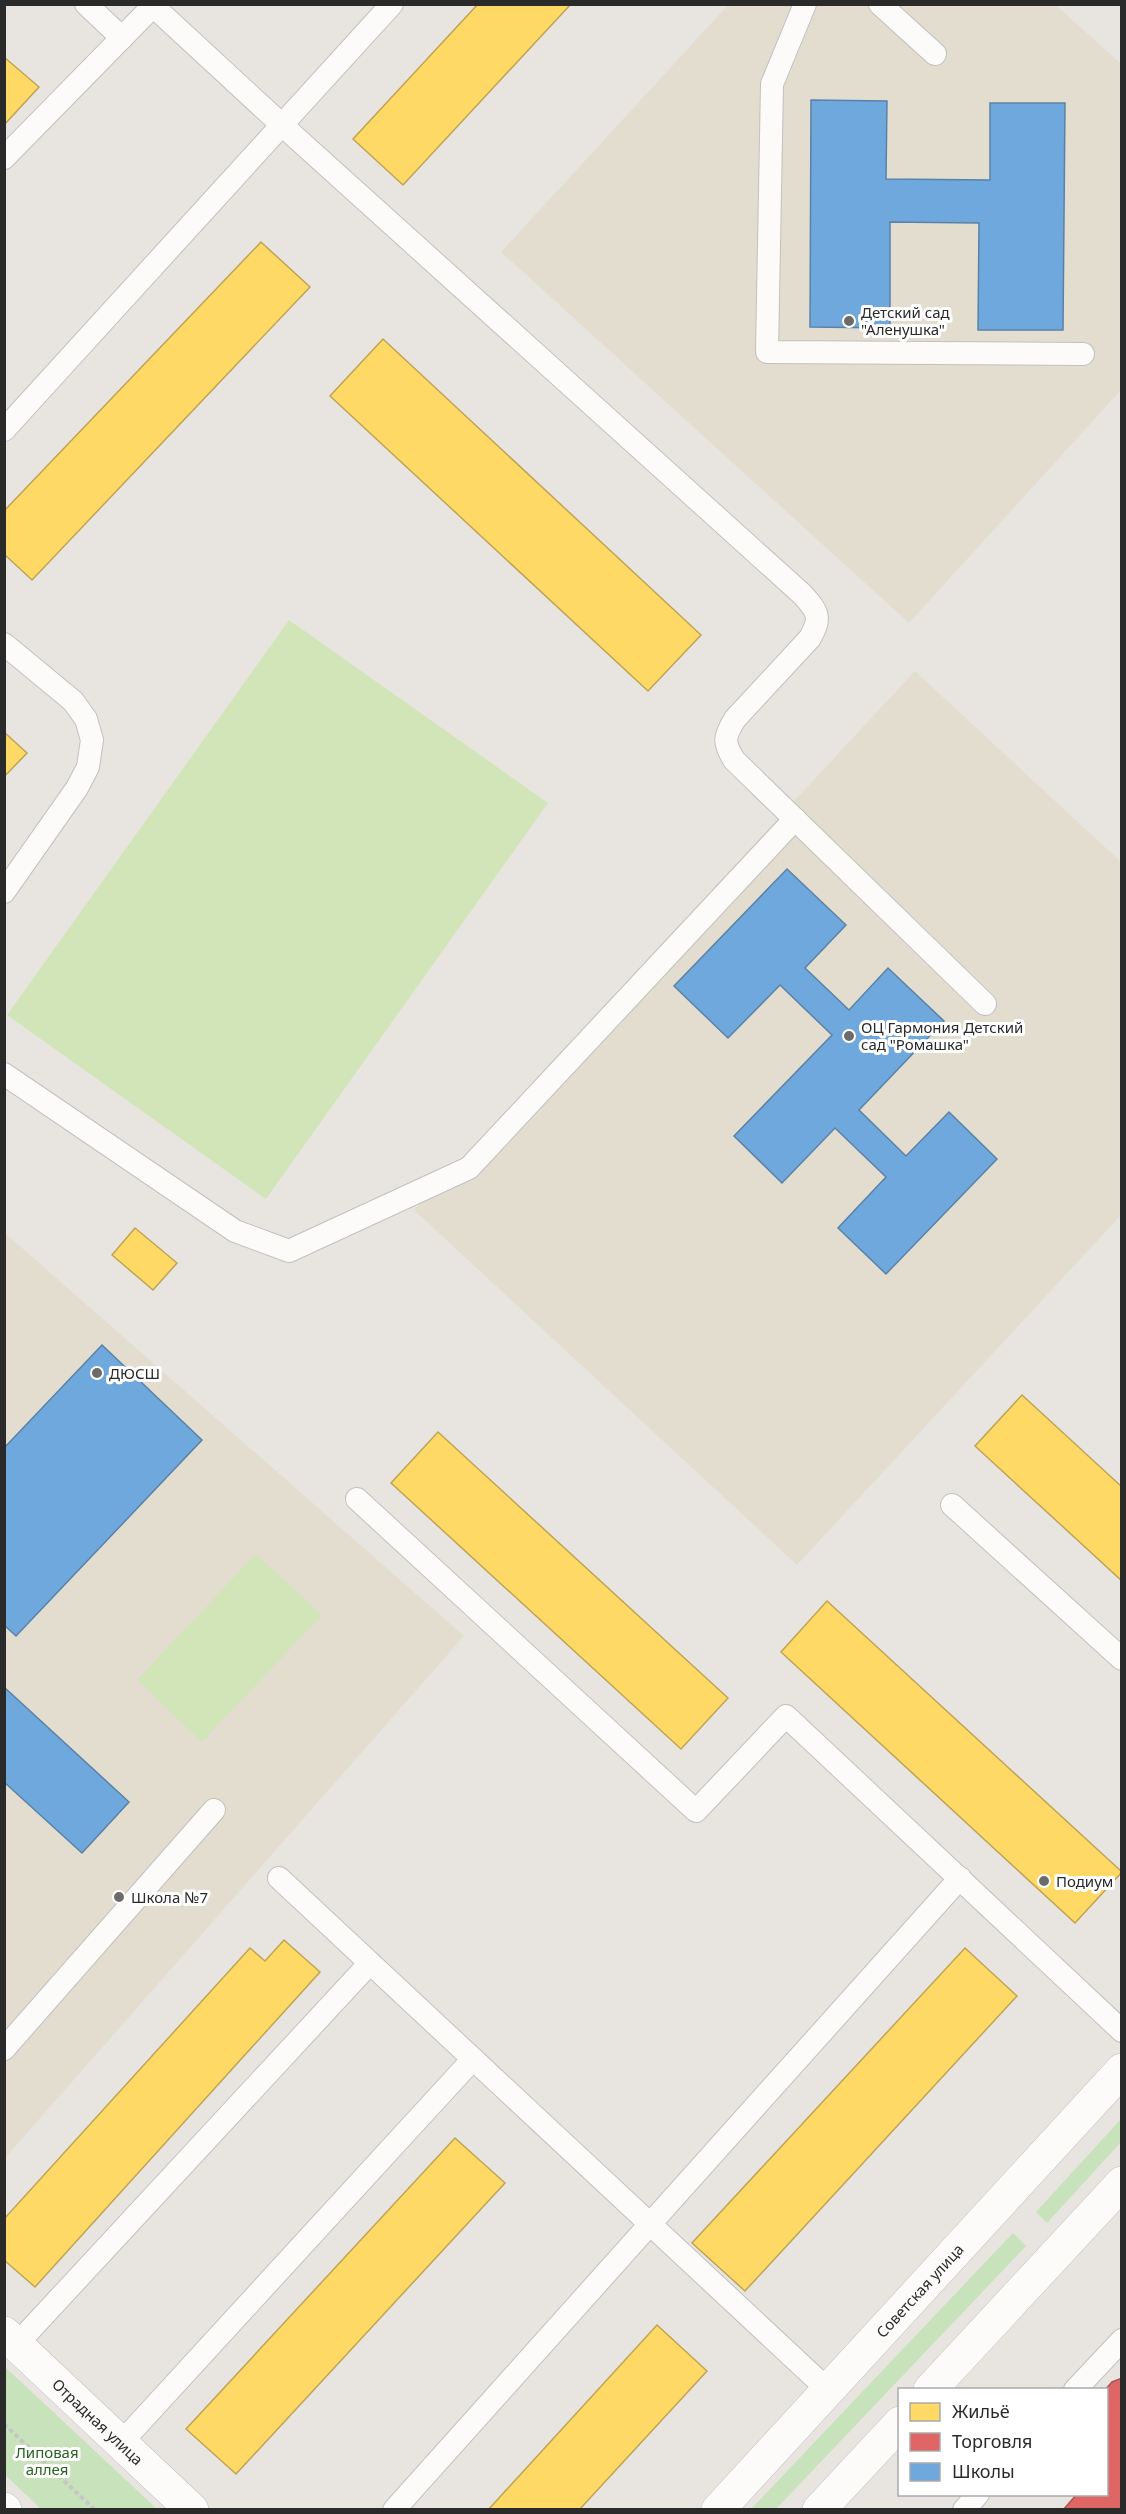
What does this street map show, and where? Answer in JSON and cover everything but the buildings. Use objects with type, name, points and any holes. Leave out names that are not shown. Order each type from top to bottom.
[{"type":"street","name":"Советская улица","points":[[718,2510],[1122,2070]]},
{"type":"street","points":[[932,2388],[1122,2183]]},
{"type":"street","name":"Отрадная улица","points":[[11,2338],[192,2510]]},
{"type":"street","points":[[819,2510],[898,2425]]},
{"type":"lane","points":[[86,4],[122,38]]},
{"type":"lane","points":[[4,430],[392,4]]},
{"type":"lane","points":[[805,4],[771,84],[767,352],[1083,354]]},
{"type":"lane","points":[[880,4],[935,54]]},
{"type":"lane","points":[[4,158],[154,5],[283,126],[815,608],[818,623],[810,638],[735,719],[726,734],[726,747],[734,760],[985,1004]]},
{"type":"lane","points":[[4,644],[73,701],[86,719],[92,740],[88,767],[77,788],[4,892]]},
{"type":"lane","points":[[4,1074],[235,1231],[289,1251],[469,1168],[795,819]]},
{"type":"lane","points":[[357,1499],[696,1811],[786,1716],[1122,2031]]},
{"type":"lane","points":[[952,1505],[1122,1659]]},
{"type":"lane","points":[[4,2049],[214,1810]]},
{"type":"lane","points":[[279,1878],[828,2390]]},
{"type":"lane","points":[[394,2510],[960,1878]]},
{"type":"lane","points":[[11,2338],[370,1963]]},
{"type":"lane","points":[[120,2444],[472,2059]]},
{"type":"lane","points":[[1077,2388],[1122,2340]]},
{"type":"lane","points":[[964,2510],[976,2496]]},
{"type":"path","points":[[4,2424],[95,2510]]},
{"type":"shaded area","name":"Детский сад \"Аленушка\"","points":[[728,5],[1056,5],[1121,64],[1121,390],[909,623],[501,252]]},
{"type":"shaded area","name":"ОЦ Гармония Детский сад \"Ромашка\"","points":[[915,671],[1121,862],[1121,1215],[797,1565],[414,1210]]},
{"type":"shaded area","name":"Школа №7","points":[[5,1233],[464,1636],[5,2158]]},
{"type":"green space","points":[[289,620],[548,803],[266,1199],[7,1015]]},
{"type":"green space","points":[[256,1554],[322,1615],[202,1742],[137,1680]]},
{"type":"green space","points":[[1121,2119],[1121,2142],[1047,2223],[1036,2212]]},
{"type":"green space","points":[[1013,2233],[1026,2246],[776,2509],[751,2509]]},
{"type":"green space","name":"Липовая аллея","points":[[5,2367],[157,2509],[41,2509],[5,2475]]},
{"type":"place","name":"Детский сад \"Аленушка\"","points":[[849,321]]},
{"type":"place","name":"ОЦ Гармония Детский сад \"Ромашка\"","points":[[849,1036]]},
{"type":"place","name":"ДЮСШ","points":[[97,1373]]},
{"type":"place","name":"Подиум","points":[[1044,1881]]},
{"type":"place","name":"Школа №7","points":[[119,1897]]}]
